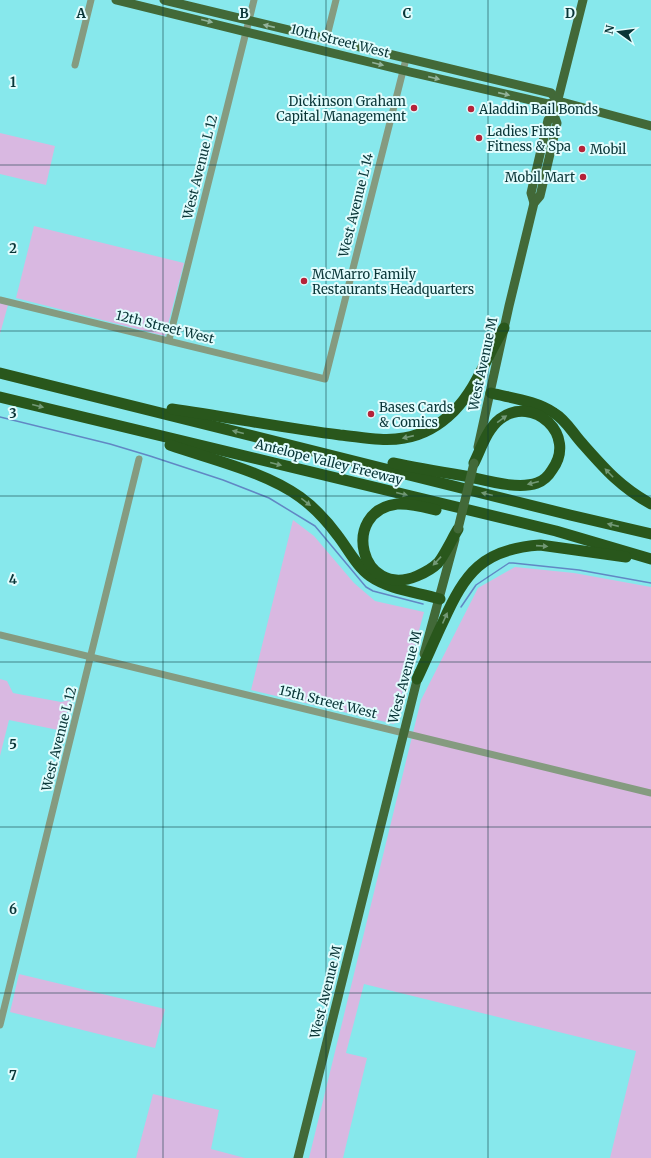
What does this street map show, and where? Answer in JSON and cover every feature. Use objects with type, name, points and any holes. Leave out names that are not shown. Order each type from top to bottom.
[{"type":"highway","points":[[102,398],[242,419],[307,431],[377,439],[403,438],[425,432],[436,426],[454,410],[473,386],[494,344],[504,328]]},
{"type":"highway","name":"Antelope Valley Freeway","points":[[0,373],[651,534]]},
{"type":"highway","points":[[491,393],[538,405],[553,412],[565,422],[611,476],[651,504]]},
{"type":"highway","name":"Antelope Valley Freeway","points":[[0,397],[556,531],[651,560]]},
{"type":"highway","points":[[304,448],[521,486],[537,483],[548,476],[558,463],[560,444],[558,435],[555,428],[549,422],[535,413],[521,411],[510,413],[500,419],[492,428],[474,463]]},
{"type":"highway","points":[[143,432],[162,442],[264,477],[283,486],[298,496],[326,520],[361,568],[370,576],[380,582],[440,599]]},
{"type":"highway","points":[[458,529],[438,563],[411,578],[402,580],[386,578],[371,567],[364,554],[362,539],[368,522],[372,516],[384,508],[396,505],[409,505],[556,531]]},
{"type":"highway","points":[[418,679],[456,594],[472,572],[495,556],[515,548],[540,545],[651,560]]},
{"type":"main road","name":"10th Street West","points":[[116,0],[403,70],[548,104],[558,102],[651,126]]},
{"type":"main road","name":"10th Street West","points":[[164,0],[551,93],[558,102]]},
{"type":"main road","name":"West Avenue M","points":[[298,1158],[403,733],[458,529],[491,393],[504,328],[534,203],[540,196],[558,123],[554,115],[583,0]]},
{"type":"street","points":[[74,65],[91,0]]},
{"type":"street","name":"West Avenue L 12","points":[[169,340],[254,0]]},
{"type":"street","points":[[326,40],[336,0]]},
{"type":"street","name":"West Avenue L 14","points":[[325,379],[406,59]]},
{"type":"street","name":"12th Street West","points":[[0,300],[325,379]]},
{"type":"street","name":"West Avenue L 12","points":[[0,1025],[140,459]]},
{"type":"street","name":"15th Street West","points":[[0,634],[651,793]]},
{"type":"shaded area","points":[[0,133],[55,146],[46,185],[0,174]]},
{"type":"shaded area","points":[[34,226],[184,263],[165,336],[16,298]]},
{"type":"shaded area","points":[[0,303],[8,305],[0,334]]},
{"type":"shaded area","points":[[293,520],[314,536],[354,583],[375,601],[424,612],[394,724],[251,690]]},
{"type":"shaded area","points":[[515,567],[574,573],[651,587],[651,1158],[610,1158],[636,1051],[364,984],[346,1053],[367,1058],[343,1158],[309,1158],[421,700],[478,588]]},
{"type":"shaded area","points":[[0,679],[7,681],[13,693],[61,702],[70,700],[63,731],[9,720],[0,756]]},
{"type":"shaded area","points":[[19,974],[165,1009],[155,1048],[10,1012]]},
{"type":"shaded area","points":[[153,1094],[219,1110],[211,1149],[245,1158],[136,1158]]},
{"type":"waterway","points":[[0,417],[110,444],[150,456],[223,480],[269,498],[315,526],[366,587],[373,591],[423,604]]},
{"type":"waterway","points":[[461,607],[476,585],[509,563],[579,570],[651,583]]},
{"type":"place","name":"Dickinson Graham Capital Management","points":[[414,108]]},
{"type":"place","name":"Aladdin Bail Bonds","points":[[471,109]]},
{"type":"place","name":"Ladies First Fitness & Spa","points":[[479,138]]},
{"type":"place","name":"Mobil","points":[[582,149]]},
{"type":"place","name":"Mobil Mart","points":[[583,177]]},
{"type":"place","name":"McMarro Family Restaurants Headquarters","points":[[304,281]]},
{"type":"place","name":"Bases Cards & Comics","points":[[371,414]]}]
